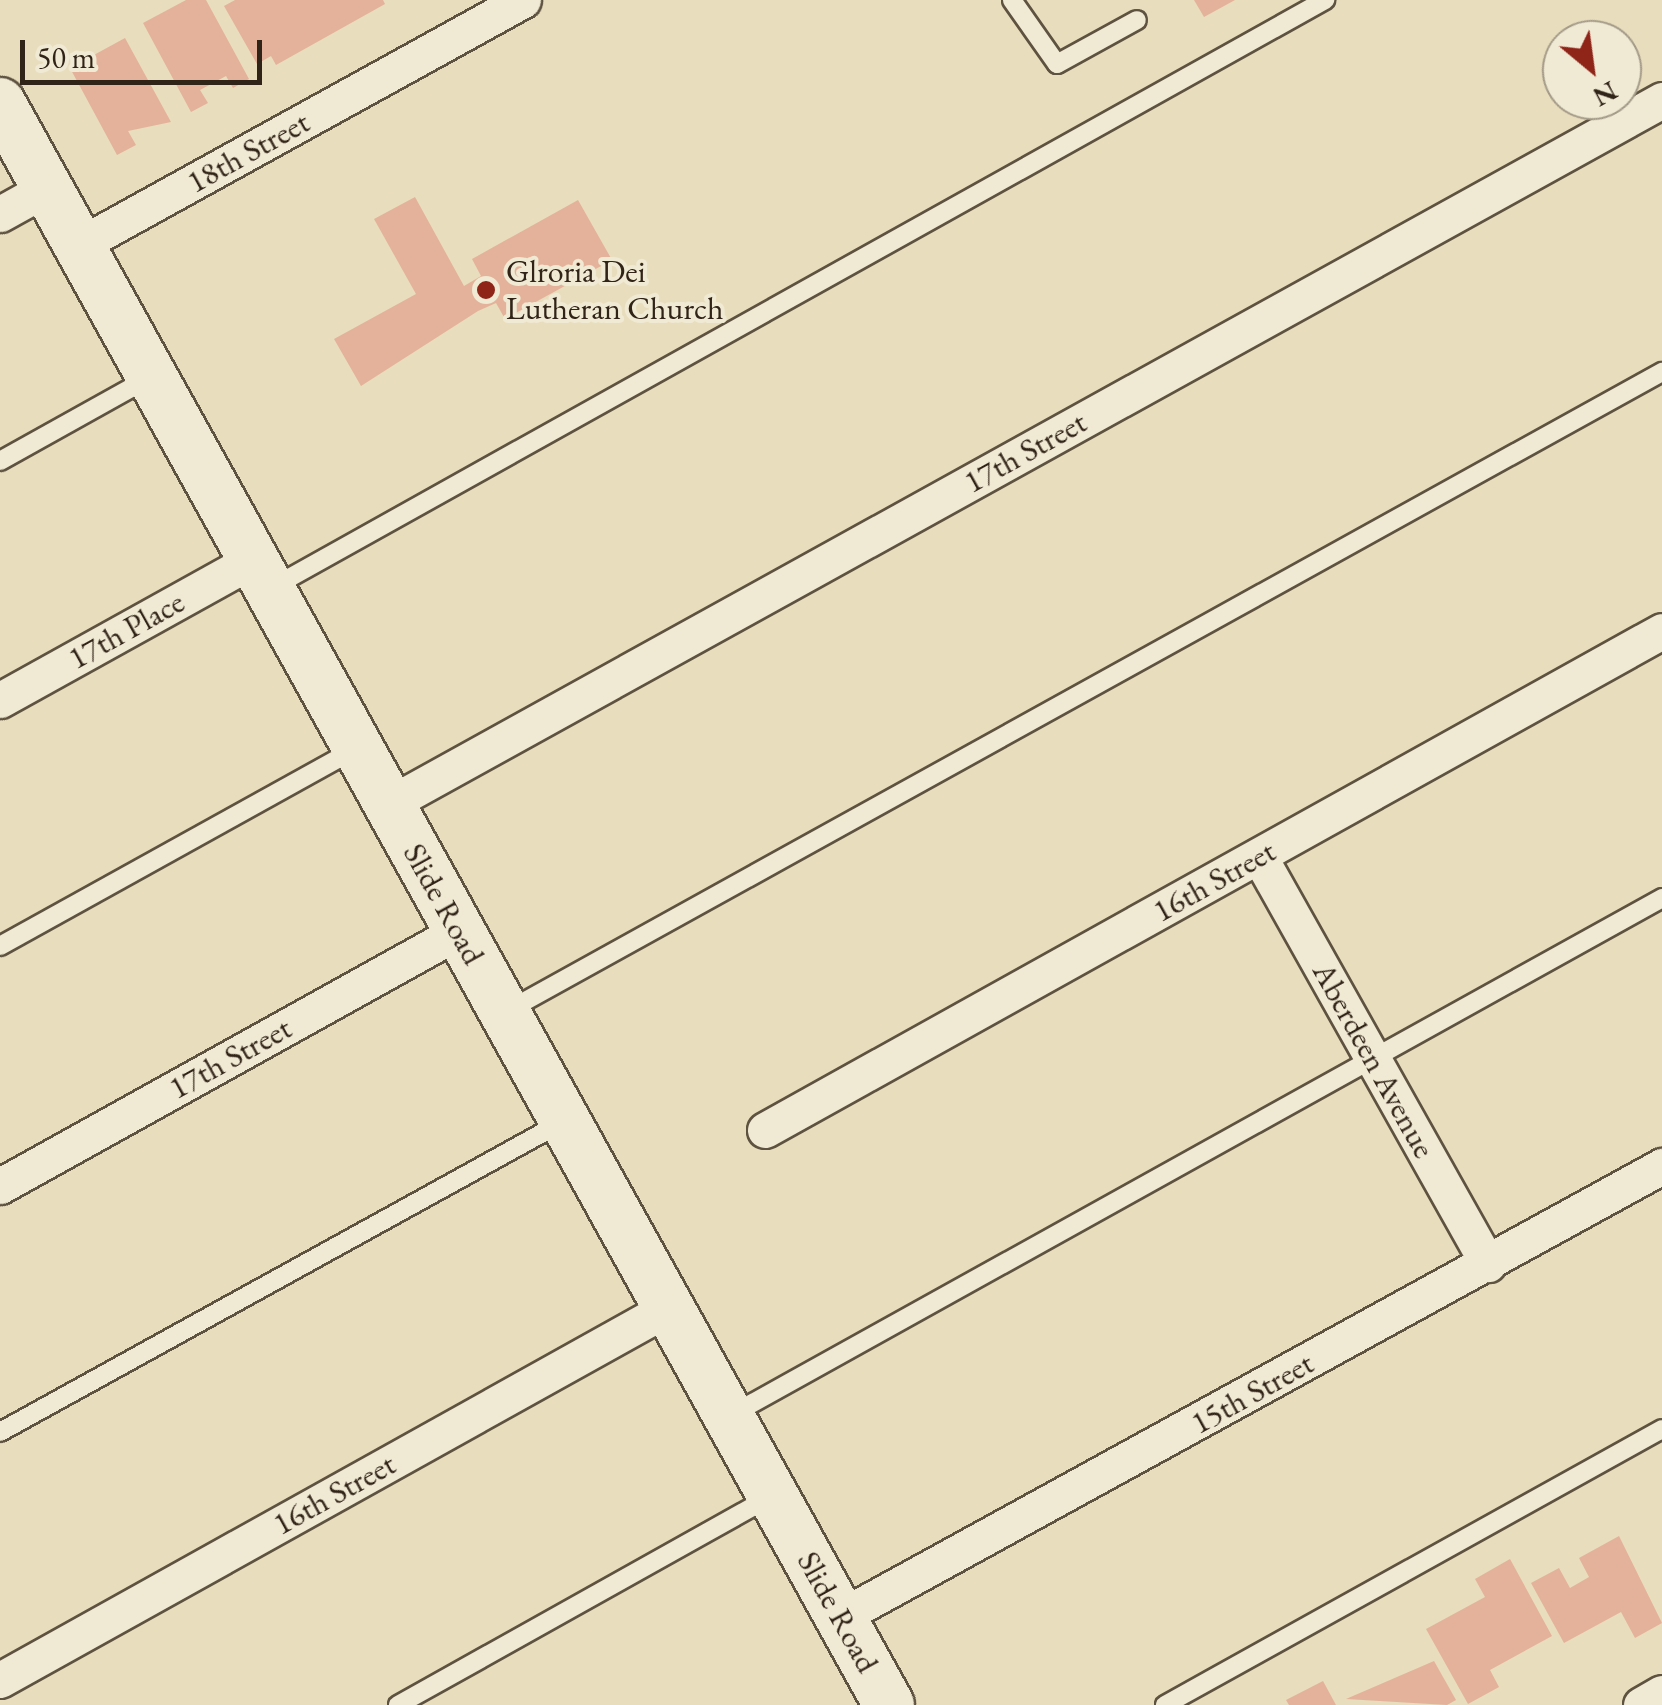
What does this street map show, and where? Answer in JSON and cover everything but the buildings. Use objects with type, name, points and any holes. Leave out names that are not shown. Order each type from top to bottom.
[{"type":"main road","name":"Slide Road","points":[[0,103],[889,1705]]},
{"type":"street","name":"18th Street","points":[[78,245],[523,0]]},
{"type":"street","name":"17th Street","points":[[389,804],[1662,100]]},
{"type":"street","points":[[0,214],[47,188]]},
{"type":"street","name":"17th Place","points":[[0,700],[261,574]]},
{"type":"street","name":"16th Street","points":[[765,1130],[1662,632]]},
{"type":"street","name":"Aberdeen Avenue","points":[[1259,856],[1488,1264]]},
{"type":"street","name":"17th Street","points":[[0,1186],[459,931]]},
{"type":"street","name":"15th Street","points":[[840,1617],[1662,1166]]},
{"type":"street","name":"16th Street","points":[[0,1680],[668,1308]]},
{"type":"street","points":[[1641,1705],[1662,1693]]},
{"type":"lane","points":[[1012,0],[1057,64],[1138,20]]},
{"type":"lane","points":[[261,574],[1325,0]]},
{"type":"lane","points":[[504,1012],[1662,372]]},
{"type":"lane","points":[[0,461],[152,377]]},
{"type":"lane","points":[[0,946],[358,748]]},
{"type":"lane","points":[[729,1416],[1662,898]]},
{"type":"lane","points":[[0,1432],[565,1121]]},
{"type":"lane","points":[[1165,1705],[1662,1429]]},
{"type":"lane","points":[[398,1705],[773,1496]]},
{"type":"place","name":"Glroria Dei Lutheran Church","points":[[486,290]]}]
